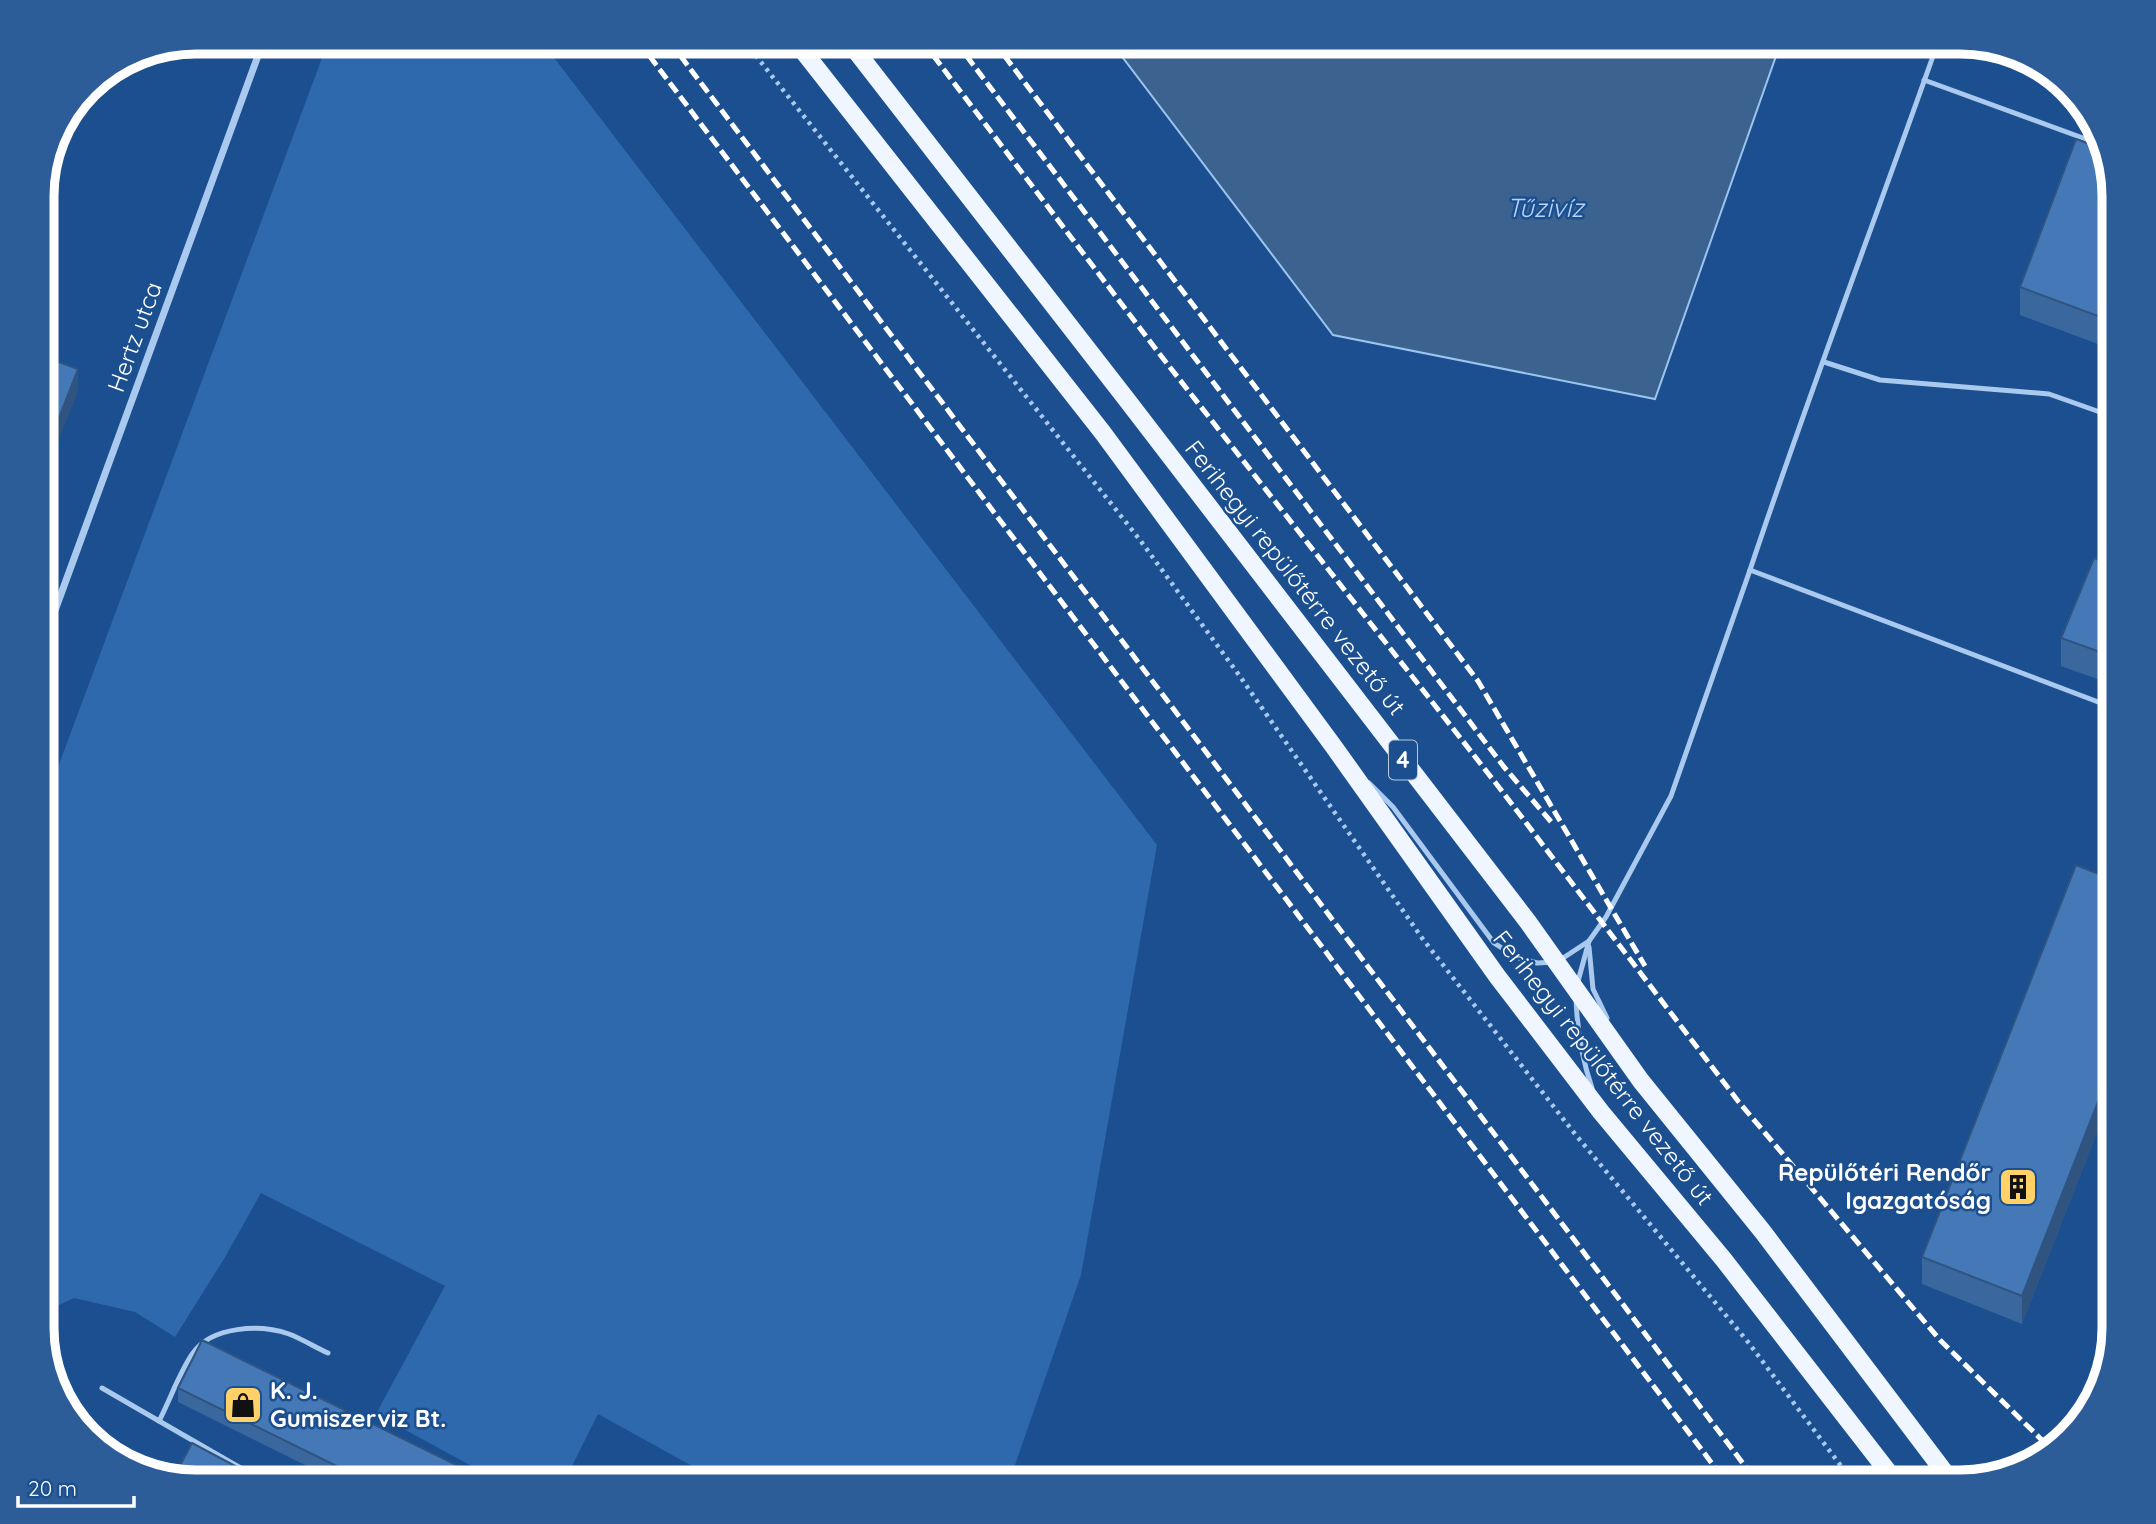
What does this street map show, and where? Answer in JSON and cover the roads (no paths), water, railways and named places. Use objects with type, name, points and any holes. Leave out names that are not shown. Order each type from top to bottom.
[{"type":"main road","name":"Ferihegyi repülőtérre vezető út","points":[[805,54],[1103,433],[1334,747],[1497,976],[1601,1112],[1724,1260],[1887,1470]]},
{"type":"main road","name":"Ferihegyi repülőtérre vezető út","points":[[858,54],[1557,962],[1641,1081],[1763,1231],[1943,1470]]},
{"type":"street","name":"Hertz utca","points":[[55,610],[259,54]]},
{"type":"lane","points":[[1601,1112],[1581,1052],[1576,1020],[1576,989],[1589,941],[1621,892],[1671,796],[1784,467],[1934,54]]},
{"type":"lane","points":[[1924,80],[2090,141]]},
{"type":"lane","points":[[1824,362],[1880,380],[2049,394],[2102,413]]},
{"type":"lane","points":[[1750,569],[2102,703]]},
{"type":"lane","points":[[1334,747],[1393,807],[1494,943],[1516,957],[1537,963],[1557,962],[1589,941]]},
{"type":"lane","points":[[1589,941],[1593,989],[1641,1081]]},
{"type":"lane","points":[[159,1421],[194,1352],[211,1337],[234,1329],[264,1329],[287,1333],[328,1353]]},
{"type":"lane","points":[[102,1388],[244,1470]]},
{"type":"water","name":"Tűzivíz","points":[[1120,54],[1777,54],[1655,399],[1333,335]]},
{"type":"railway","points":[[648,54],[1717,1470]]},
{"type":"railway","points":[[679,54],[1748,1470]]},
{"type":"railway","points":[[932,54],[1158,352],[1498,786],[1738,1101],[1940,1340],[2044,1442]]},
{"type":"railway","points":[[965,54],[1504,767],[1553,824]]},
{"type":"railway","points":[[1003,54],[1478,681],[1645,966]]},
{"type":"place","name":"Repülőtéri Rendőr Igazgatóság","points":[[2018,1187]]},
{"type":"place","name":"K. J. Gumiszerviz Bt.","points":[[243,1405]]}]
